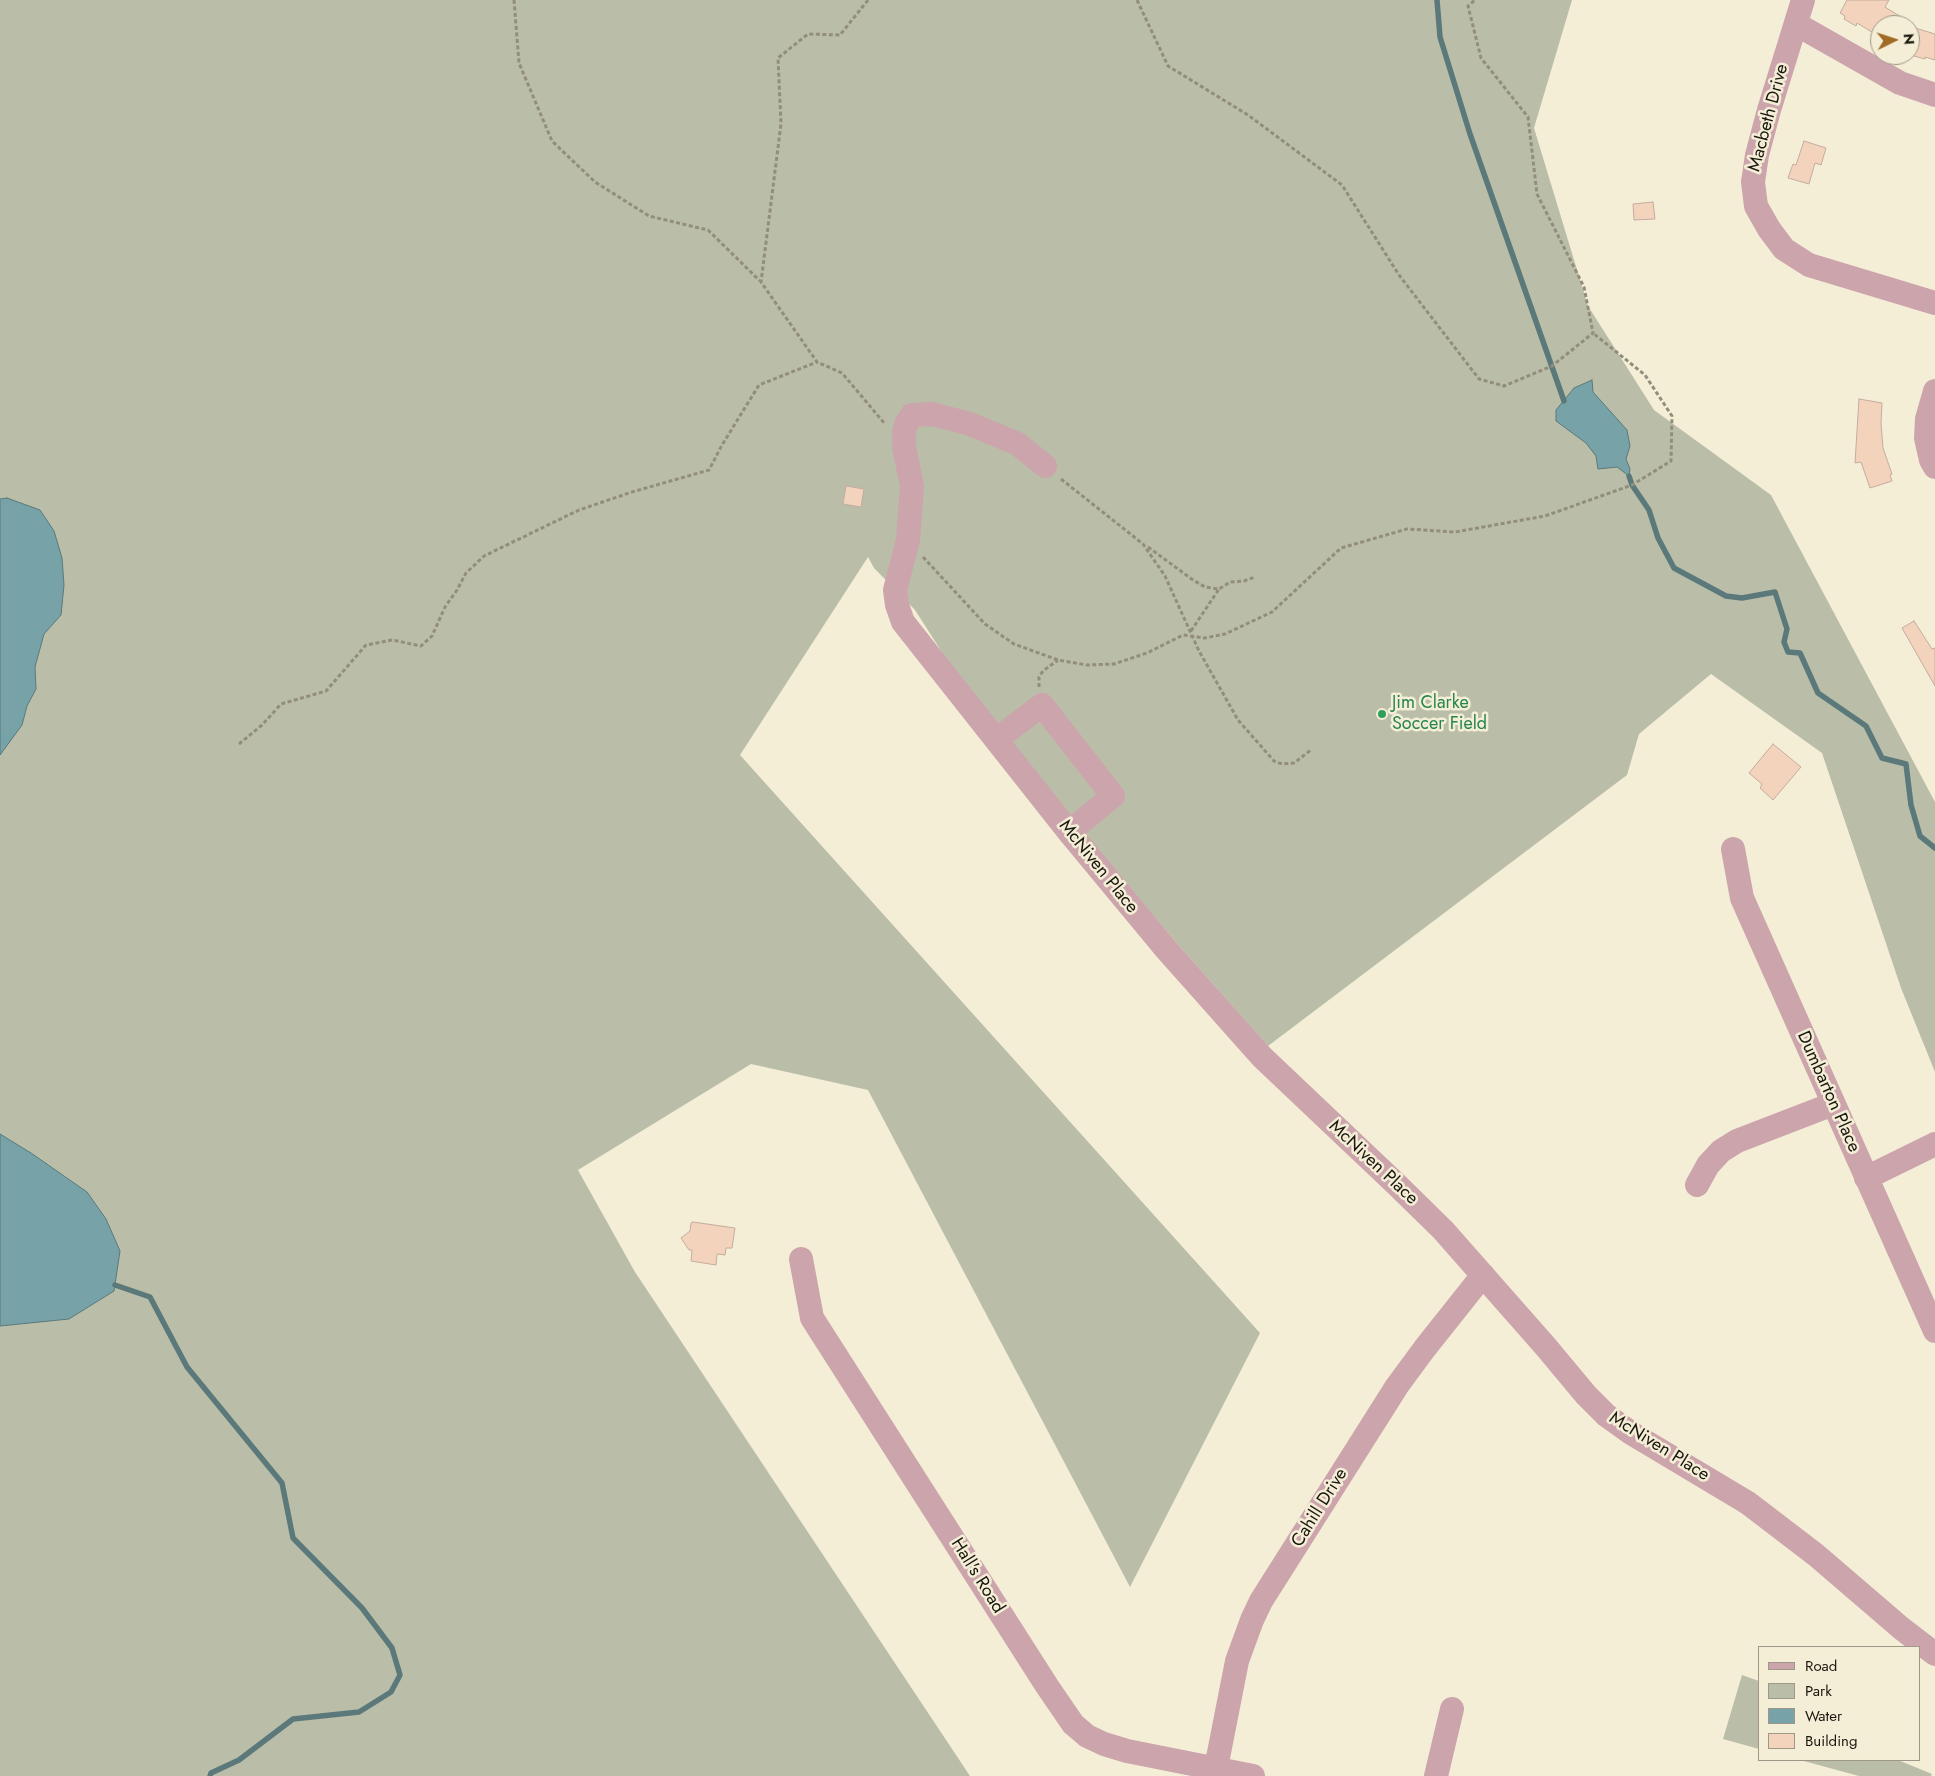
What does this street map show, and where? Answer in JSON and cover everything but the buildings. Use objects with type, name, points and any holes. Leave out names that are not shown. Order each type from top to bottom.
[{"type":"street","name":"Macbeth Drive","points":[[1803,0],[1769,110],[1757,156],[1752,182],[1756,206],[1769,229],[1784,249],[1809,265],[1935,303]]},
{"type":"street","points":[[1796,24],[1900,83],[1935,96]]},
{"type":"street","points":[[1935,391],[1927,419],[1926,438],[1931,460],[1935,467]]},
{"type":"street","name":"McNiven Place","points":[[1045,466],[1018,444],[970,424],[932,414],[912,415],[906,424],[904,433],[904,447],[912,486],[908,540],[895,590],[897,605],[903,622],[1069,832],[1166,949],[1262,1058],[1395,1182],[1443,1230],[1586,1395],[1606,1415],[1657,1450],[1748,1503],[1816,1555],[1901,1628],[1935,1654]]},
{"type":"street","points":[[997,739],[1042,705],[1113,796],[1069,832]]},
{"type":"street","name":"Dumbarton Place","points":[[1734,849],[1742,898],[1935,1332]]},
{"type":"street","points":[[1697,1185],[1708,1165],[1721,1151],[1738,1141],[1832,1104]]},
{"type":"street","points":[[1866,1178],[1935,1144]]},
{"type":"street","name":"Hall's Road","points":[[802,1259],[812,1318],[1073,1724],[1087,1736],[1104,1744],[1153,1757],[1253,1776]]},
{"type":"street","name":"Cahill Drive","points":[[1216,1768],[1237,1661],[1261,1601],[1397,1386],[1483,1275]]},
{"type":"street","points":[[1436,1776],[1452,1709]]},
{"type":"path","points":[[514,0],[519,63],[552,141],[595,182],[648,216],[708,230],[761,282],[817,362],[842,373],[889,429]]},
{"type":"path","points":[[761,282],[781,124],[778,58],[808,34],[840,35],[868,0]]},
{"type":"path","points":[[1137,0],[1168,66],[1248,115],[1342,185],[1398,275],[1479,379],[1504,386],[1552,366],[1593,333]]},
{"type":"path","points":[[944,579],[985,624],[1014,644],[1058,660],[1087,665],[1114,664],[1147,653],[1183,635],[1205,638],[1225,634],[1263,617],[1272,612],[1341,548],[1407,529],[1455,532],[1545,516],[1632,485],[1671,461],[1672,416],[1645,375],[1593,333],[1584,287],[1537,194],[1528,117],[1481,58],[1468,6],[1475,0]]},
{"type":"path","points":[[239,744],[262,725],[282,704],[326,691],[366,645],[392,640],[421,646],[432,636],[445,607],[457,590],[466,572],[484,556],[579,510],[632,492],[709,470],[759,384],[817,362]]},
{"type":"path","points":[[1045,466],[1143,544],[1193,580],[1205,587],[1218,589]]},
{"type":"path","points":[[1143,544],[1165,576],[1199,651],[1238,720],[1274,761],[1282,764],[1294,763],[1311,750]]},
{"type":"path","points":[[1191,631],[1218,589],[1230,582],[1244,581],[1255,577]]},
{"type":"path","points":[[1042,705],[1038,682],[1039,677],[1043,671],[1058,660]]},
{"type":"green space","points":[[0,0],[1572,0],[1534,128],[1588,306],[1654,410],[1771,495],[1935,802],[1935,1072],[1901,988],[1822,753],[1711,674],[1639,734],[1627,775],[1268,1046],[1175,941],[1067,812],[945,657],[915,610],[874,568],[868,557],[740,755],[1260,1333],[1130,1587],[868,1090],[751,1064],[578,1170],[635,1272],[970,1776],[0,1776]]},
{"type":"green space","points":[[1742,1675],[1758,1681],[1758,1749],[1723,1739]]},
{"type":"green space","points":[[1804,1761],[1900,1761],[1932,1774],[1931,1776],[1859,1776]]},
{"type":"water","points":[[1592,380],[1593,392],[1627,430],[1630,446],[1626,459],[1630,469],[1629,476],[1617,467],[1598,469],[1596,456],[1586,443],[1556,421],[1556,410],[1574,388]]},
{"type":"water","points":[[7,498],[40,510],[54,531],[62,558],[64,585],[61,615],[44,634],[35,667],[36,689],[27,706],[22,725],[0,755],[0,499]]},
{"type":"water","points":[[0,1134],[87,1192],[106,1219],[120,1251],[114,1291],[69,1319],[0,1326]]},
{"type":"waterway","points":[[1437,0],[1440,37],[1470,134],[1564,401]]},
{"type":"waterway","points":[[1629,476],[1632,485],[1649,510],[1658,538],[1674,568],[1726,596],[1742,598],[1775,592],[1787,629],[1784,642],[1788,652],[1800,653],[1818,693],[1866,726],[1882,758],[1906,764],[1911,805],[1920,836],[1935,848]]},
{"type":"waterway","points":[[115,1285],[150,1297],[187,1367],[282,1483],[293,1538],[362,1608],[392,1648],[400,1675],[391,1692],[359,1712],[293,1719],[239,1760],[211,1773],[210,1776]]},
{"type":"place","name":"Jim Clarke Soccer Field","points":[[1382,714]]}]
